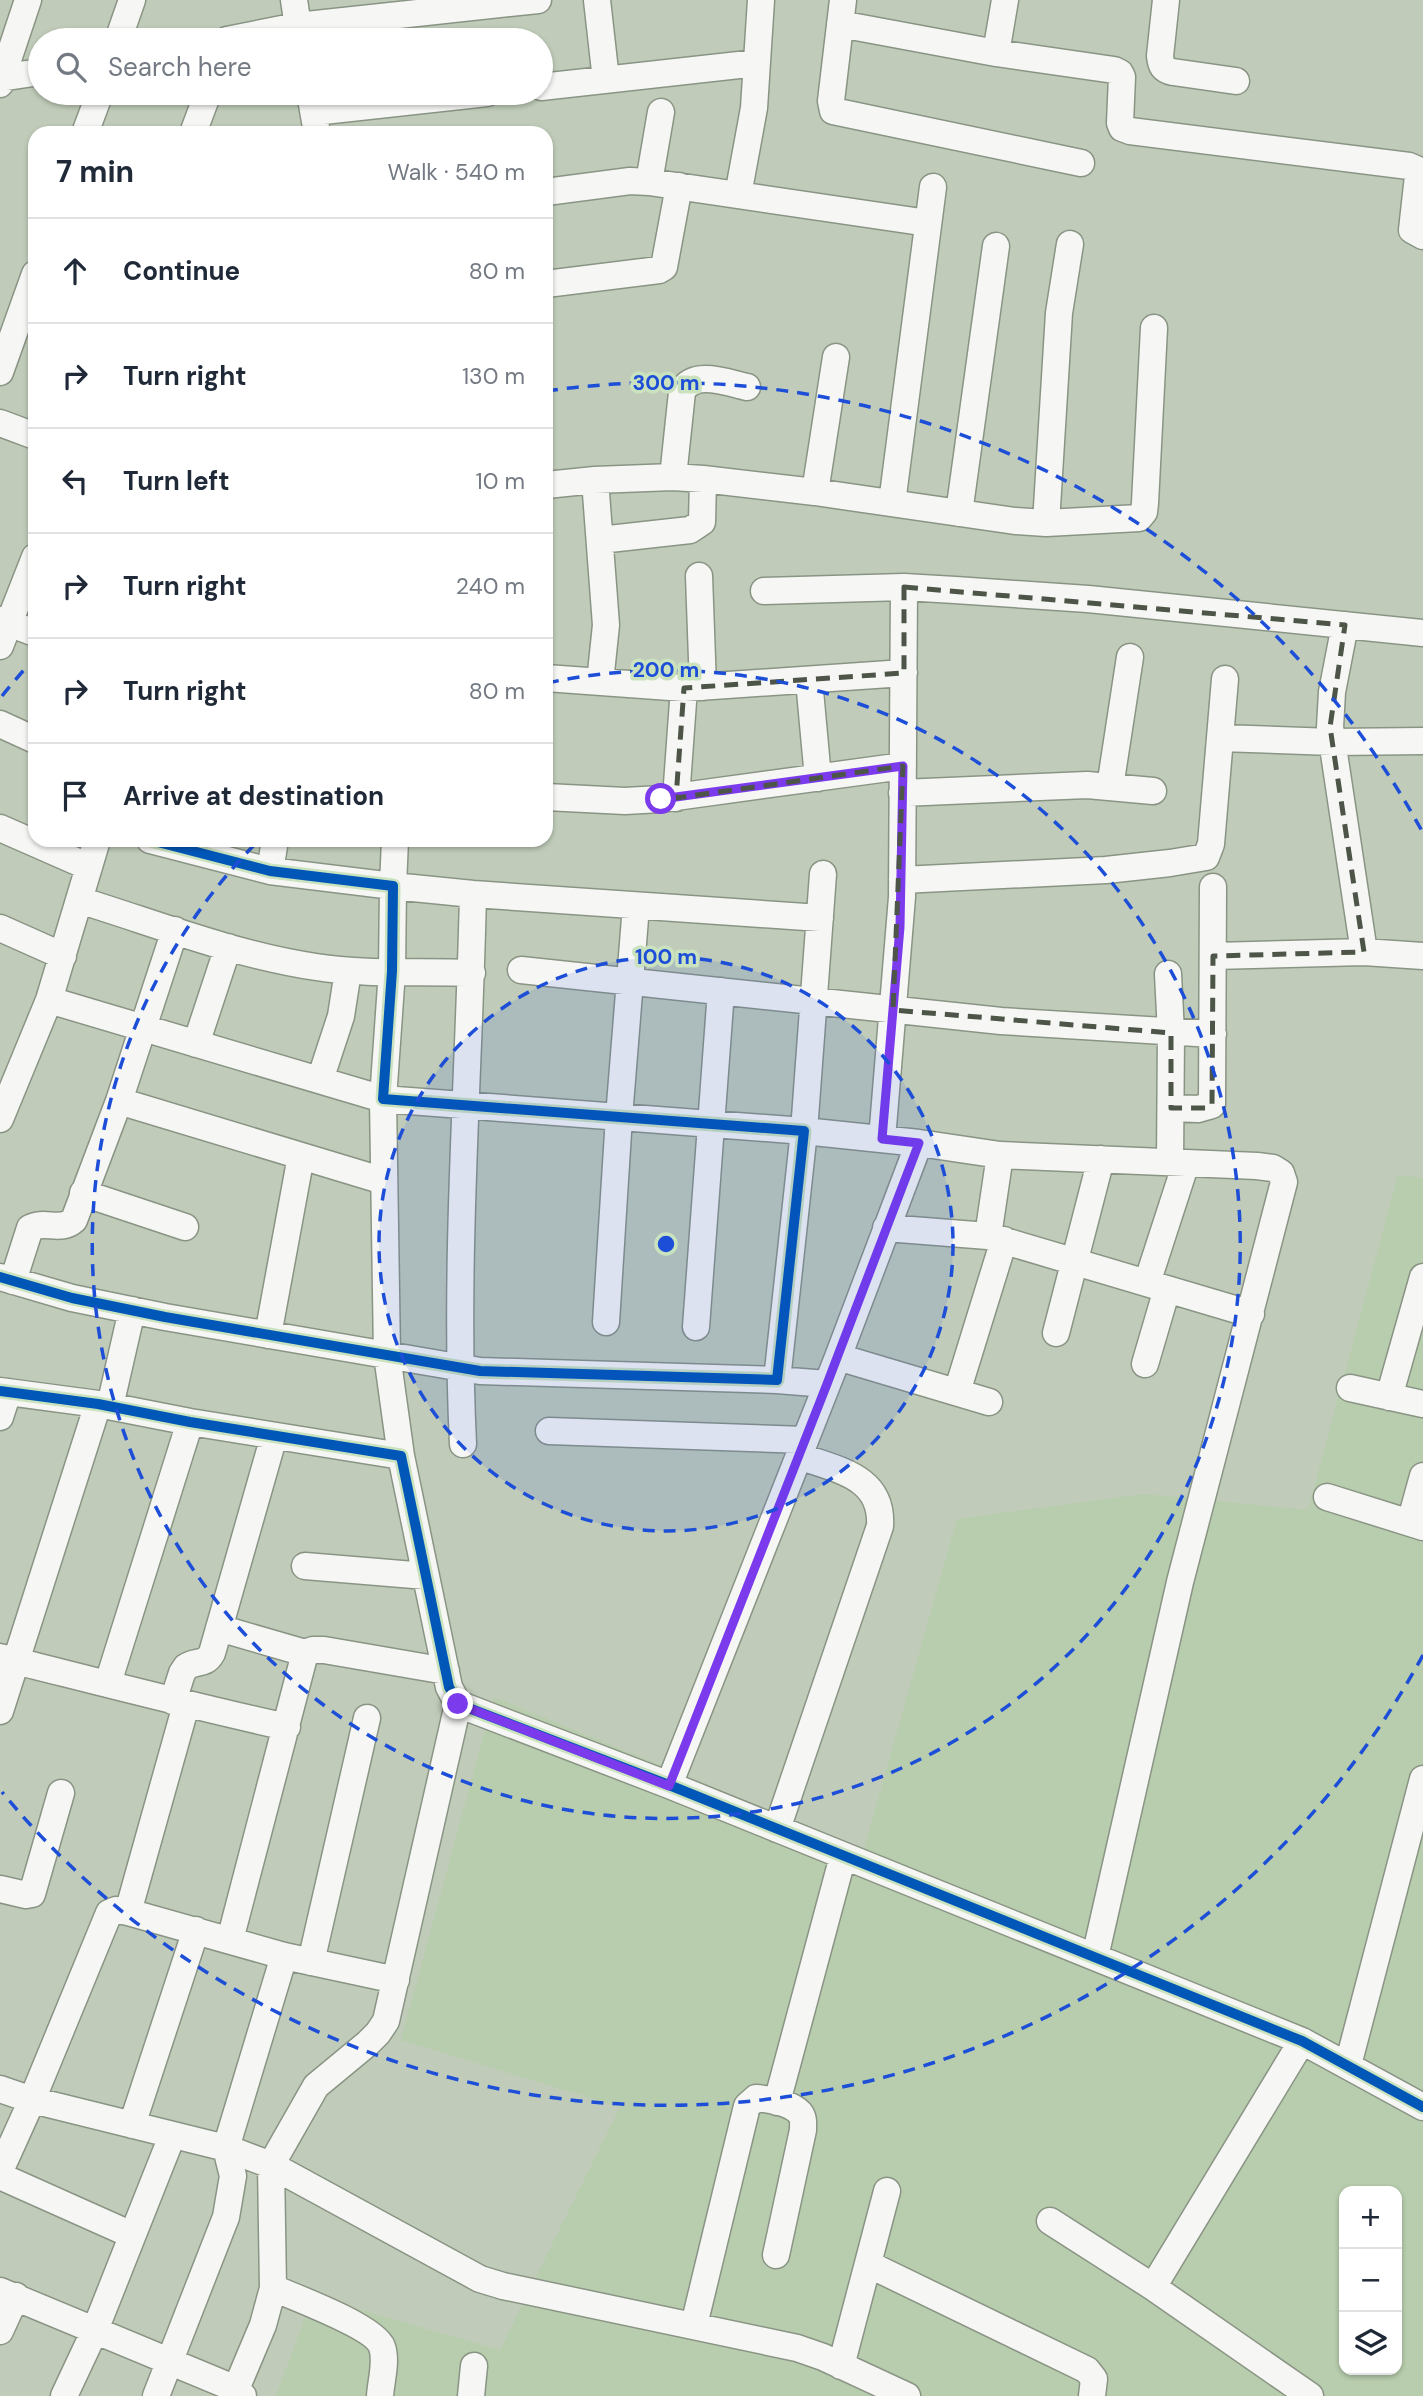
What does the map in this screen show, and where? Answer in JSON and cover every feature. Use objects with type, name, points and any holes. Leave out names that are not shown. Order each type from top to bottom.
[{"type":"street","points":[[1,80],[28,0]]},
{"type":"street","points":[[122,28],[132,0]]},
{"type":"street","points":[[274,28],[391,8],[537,0]]},
{"type":"street","points":[[597,0],[606,79]]},
{"type":"street","points":[[738,195],[754,108],[761,0]]},
{"type":"street","points":[[996,54],[1005,0]]},
{"type":"street","points":[[1166,0],[1160,56],[1161,65],[1166,71],[1236,81]]},
{"type":"street","points":[[1081,163],[833,111],[831,101],[841,12],[996,54],[1114,70],[1120,73],[1122,85],[1122,128],[1130,131],[1409,166],[1416,169],[1418,176],[1412,230],[1423,236]]},
{"type":"street","points":[[553,86],[757,63]]},
{"type":"street","points":[[1,80],[28,74]]},
{"type":"street","points":[[88,126],[96,105]]},
{"type":"street","points":[[314,113],[383,105]]},
{"type":"street","points":[[649,182],[661,112]]},
{"type":"street","points":[[553,191],[630,181],[649,182],[928,222]]},
{"type":"street","points":[[553,283],[659,270],[664,267],[679,186]]},
{"type":"street","points":[[892,503],[933,187]]},
{"type":"street","points":[[1046,523],[1059,313],[1070,244]]},
{"type":"street","points":[[959,513],[996,246]]},
{"type":"street","points":[[0,372],[28,294]]},
{"type":"street","points":[[553,484],[673,477],[815,492],[1046,523],[1139,518],[1144,512],[1154,328]]},
{"type":"street","points":[[815,492],[836,357]]},
{"type":"street","points":[[673,477],[685,385],[692,380],[703,379],[747,387]]},
{"type":"street","points":[[0,423],[28,433]]},
{"type":"street","points":[[600,540],[698,527],[702,522],[703,479]]},
{"type":"street","points":[[595,480],[606,625],[600,682]]},
{"type":"street","points":[[28,573],[3,630],[28,632]]},
{"type":"street","points":[[676,797],[694,688],[699,576]]},
{"type":"street","points":[[764,591],[904,587],[1088,599],[1423,633]]},
{"type":"street","points":[[882,1139],[902,880],[904,587]]},
{"type":"street","points":[[1345,625],[1332,692],[1330,727],[1364,952]]},
{"type":"street","points":[[1110,787],[1129,657]]},
{"type":"street","points":[[553,679],[694,688],[904,673]]},
{"type":"street","points":[[902,880],[1106,870],[1206,857],[1211,844],[1225,679]]},
{"type":"street","points":[[809,680],[818,778]]},
{"type":"street","points":[[0,724],[28,737]]},
{"type":"street","points":[[1221,738],[1332,742],[1423,741]]},
{"type":"street","points":[[553,797],[625,800],[676,797],[903,766]]},
{"type":"street","points":[[902,793],[1058,786],[1153,791]]},
{"type":"street","points":[[0,828],[28,840]]},
{"type":"street","points":[[43,847],[89,867]]},
{"type":"street","points":[[2,1107],[49,1000],[95,847]]},
{"type":"street","points":[[270,871],[274,847]]},
{"type":"street","points":[[395,847],[392,971],[383,1098],[387,1355],[401,1456],[446,1671],[452,1694],[458,1704],[777,1829],[1302,2041],[1423,2107]]},
{"type":"street","points":[[224,849],[270,871],[393,886],[820,918]]},
{"type":"street","points":[[777,1380],[804,1131],[823,874]]},
{"type":"street","points":[[1171,1108],[1198,1109],[1212,1105],[1213,887]]},
{"type":"street","points":[[463,1444],[459,1367],[464,1105],[473,894]]},
{"type":"street","points":[[79,900],[228,947],[290,963],[348,971],[471,973]]},
{"type":"street","points":[[606,1322],[636,906]]},
{"type":"street","points":[[0,928],[62,956]]},
{"type":"street","points":[[175,930],[119,1101],[74,1220],[68,1225],[38,1224],[30,1228],[7,1279],[72,1298],[132,1311],[480,1371],[777,1380],[827,1384]]},
{"type":"street","points":[[196,1044],[228,947]]},
{"type":"street","points":[[1213,956],[1364,952],[1423,956]]},
{"type":"street","points":[[521,970],[1001,1021],[1213,1034]]},
{"type":"street","points":[[320,1080],[341,1016],[348,971]]},
{"type":"street","points":[[1145,1364],[1178,1163],[1171,1108],[1168,974]]},
{"type":"street","points":[[696,1327],[721,991]]},
{"type":"street","points":[[49,1000],[383,1098],[804,1131],[1000,1155],[1257,1166],[1273,1168],[1281,1173],[1284,1182],[1180,1582],[1094,1957]]},
{"type":"street","points":[[119,1101],[384,1181]]},
{"type":"street","points":[[669,1786],[919,1143]]},
{"type":"street","points":[[957,1392],[996,1238],[1000,1155]]},
{"type":"street","points":[[268,1335],[300,1156]]},
{"type":"street","points":[[1056,1333],[1101,1159]]},
{"type":"street","points":[[83,1193],[185,1227]]},
{"type":"street","points":[[886,1228],[996,1238],[1251,1314]]},
{"type":"street","points":[[1389,1397],[1423,1277]]},
{"type":"street","points":[[0,1712],[7,1659],[104,1405],[132,1311]]},
{"type":"street","points":[[838,1357],[989,1402]]},
{"type":"street","points":[[1350,1388],[1423,1405]]},
{"type":"street","points":[[3,1400],[104,1405],[190,1422],[401,1456]]},
{"type":"street","points":[[108,1683],[190,1422]]},
{"type":"street","points":[[549,1431],[802,1448],[867,1485],[881,1513],[880,1526],[777,1829]]},
{"type":"street","points":[[128,1912],[179,1703],[182,1673],[186,1667],[208,1660],[274,1436]]},
{"type":"street","points":[[1327,1497],[1416,1525],[1423,1476]]},
{"type":"street","points":[[305,1566],[426,1576]]},
{"type":"street","points":[[219,1628],[305,1653],[324,1650],[446,1671]]},
{"type":"street","points":[[230,1940],[305,1653]]},
{"type":"street","points":[[7,1659],[179,1703],[287,1727]]},
{"type":"street","points":[[0,2331],[8,2294],[239,2392],[273,2288],[271,2165],[316,2086],[378,2033],[386,2021],[458,1704]]},
{"type":"street","points":[[311,1962],[366,1718]]},
{"type":"street","points":[[1349,2066],[1423,1779]]},
{"type":"street","points":[[0,1889],[32,1894],[61,1793]]},
{"type":"street","points":[[777,2102],[843,1856]]},
{"type":"street","points":[[132,2235],[0,2173],[109,1913],[116,1910],[128,1912],[284,1956],[396,1980]]},
{"type":"street","points":[[132,2125],[196,1930]]},
{"type":"street","points":[[156,2396],[220,2235],[233,2176],[226,2148],[284,1956]]},
{"type":"street","points":[[1153,2287],[1302,2041]]},
{"type":"street","points":[[0,2089],[32,2100],[226,2148],[271,2165],[480,2279],[797,2348],[907,2396]]},
{"type":"street","points":[[694,2325],[747,2106],[756,2098],[777,2102],[800,2113],[803,2120],[776,2255]]},
{"type":"street","points":[[64,2396],[94,2330],[172,2136]]},
{"type":"street","points":[[842,2366],[887,2191]]},
{"type":"street","points":[[1050,2221],[1153,2287],[1310,2396]]},
{"type":"street","points":[[868,2264],[1087,2370],[1094,2379],[1092,2396]]},
{"type":"street","points":[[273,2288],[356,2325],[381,2343],[384,2352],[380,2396]]},
{"type":"street","points":[[471,2396],[474,2366]]},
{"type":"highlighted area","points":[[904,587],[1345,625],[1330,727],[1364,952],[1213,956],[1212,1105],[1206,1108],[1171,1108],[1171,1033],[893,1010],[903,766],[676,798],[684,688],[904,673]]},
{"type":"shaded area","points":[[1398,1175],[1423,1178],[1423,2396],[276,2396],[313,2296],[500,2350],[620,2107],[401,2040],[494,1697],[864,1849],[957,1519],[1144,1494],[1308,1510]]},
{"type":"cycle path","points":[[0,1277],[72,1298],[165,1317],[480,1371],[777,1380],[804,1131],[383,1099],[392,971],[393,886],[270,871],[177,847]]},
{"type":"cycle path","points":[[0,1391],[98,1404],[190,1422],[401,1456],[449,1687],[458,1704],[669,1785],[1302,2041],[1423,2107]]},
{"type":"route","points":[[458,1704],[669,1786],[919,1143],[882,1139],[900,927],[903,766],[661,799]]}]
